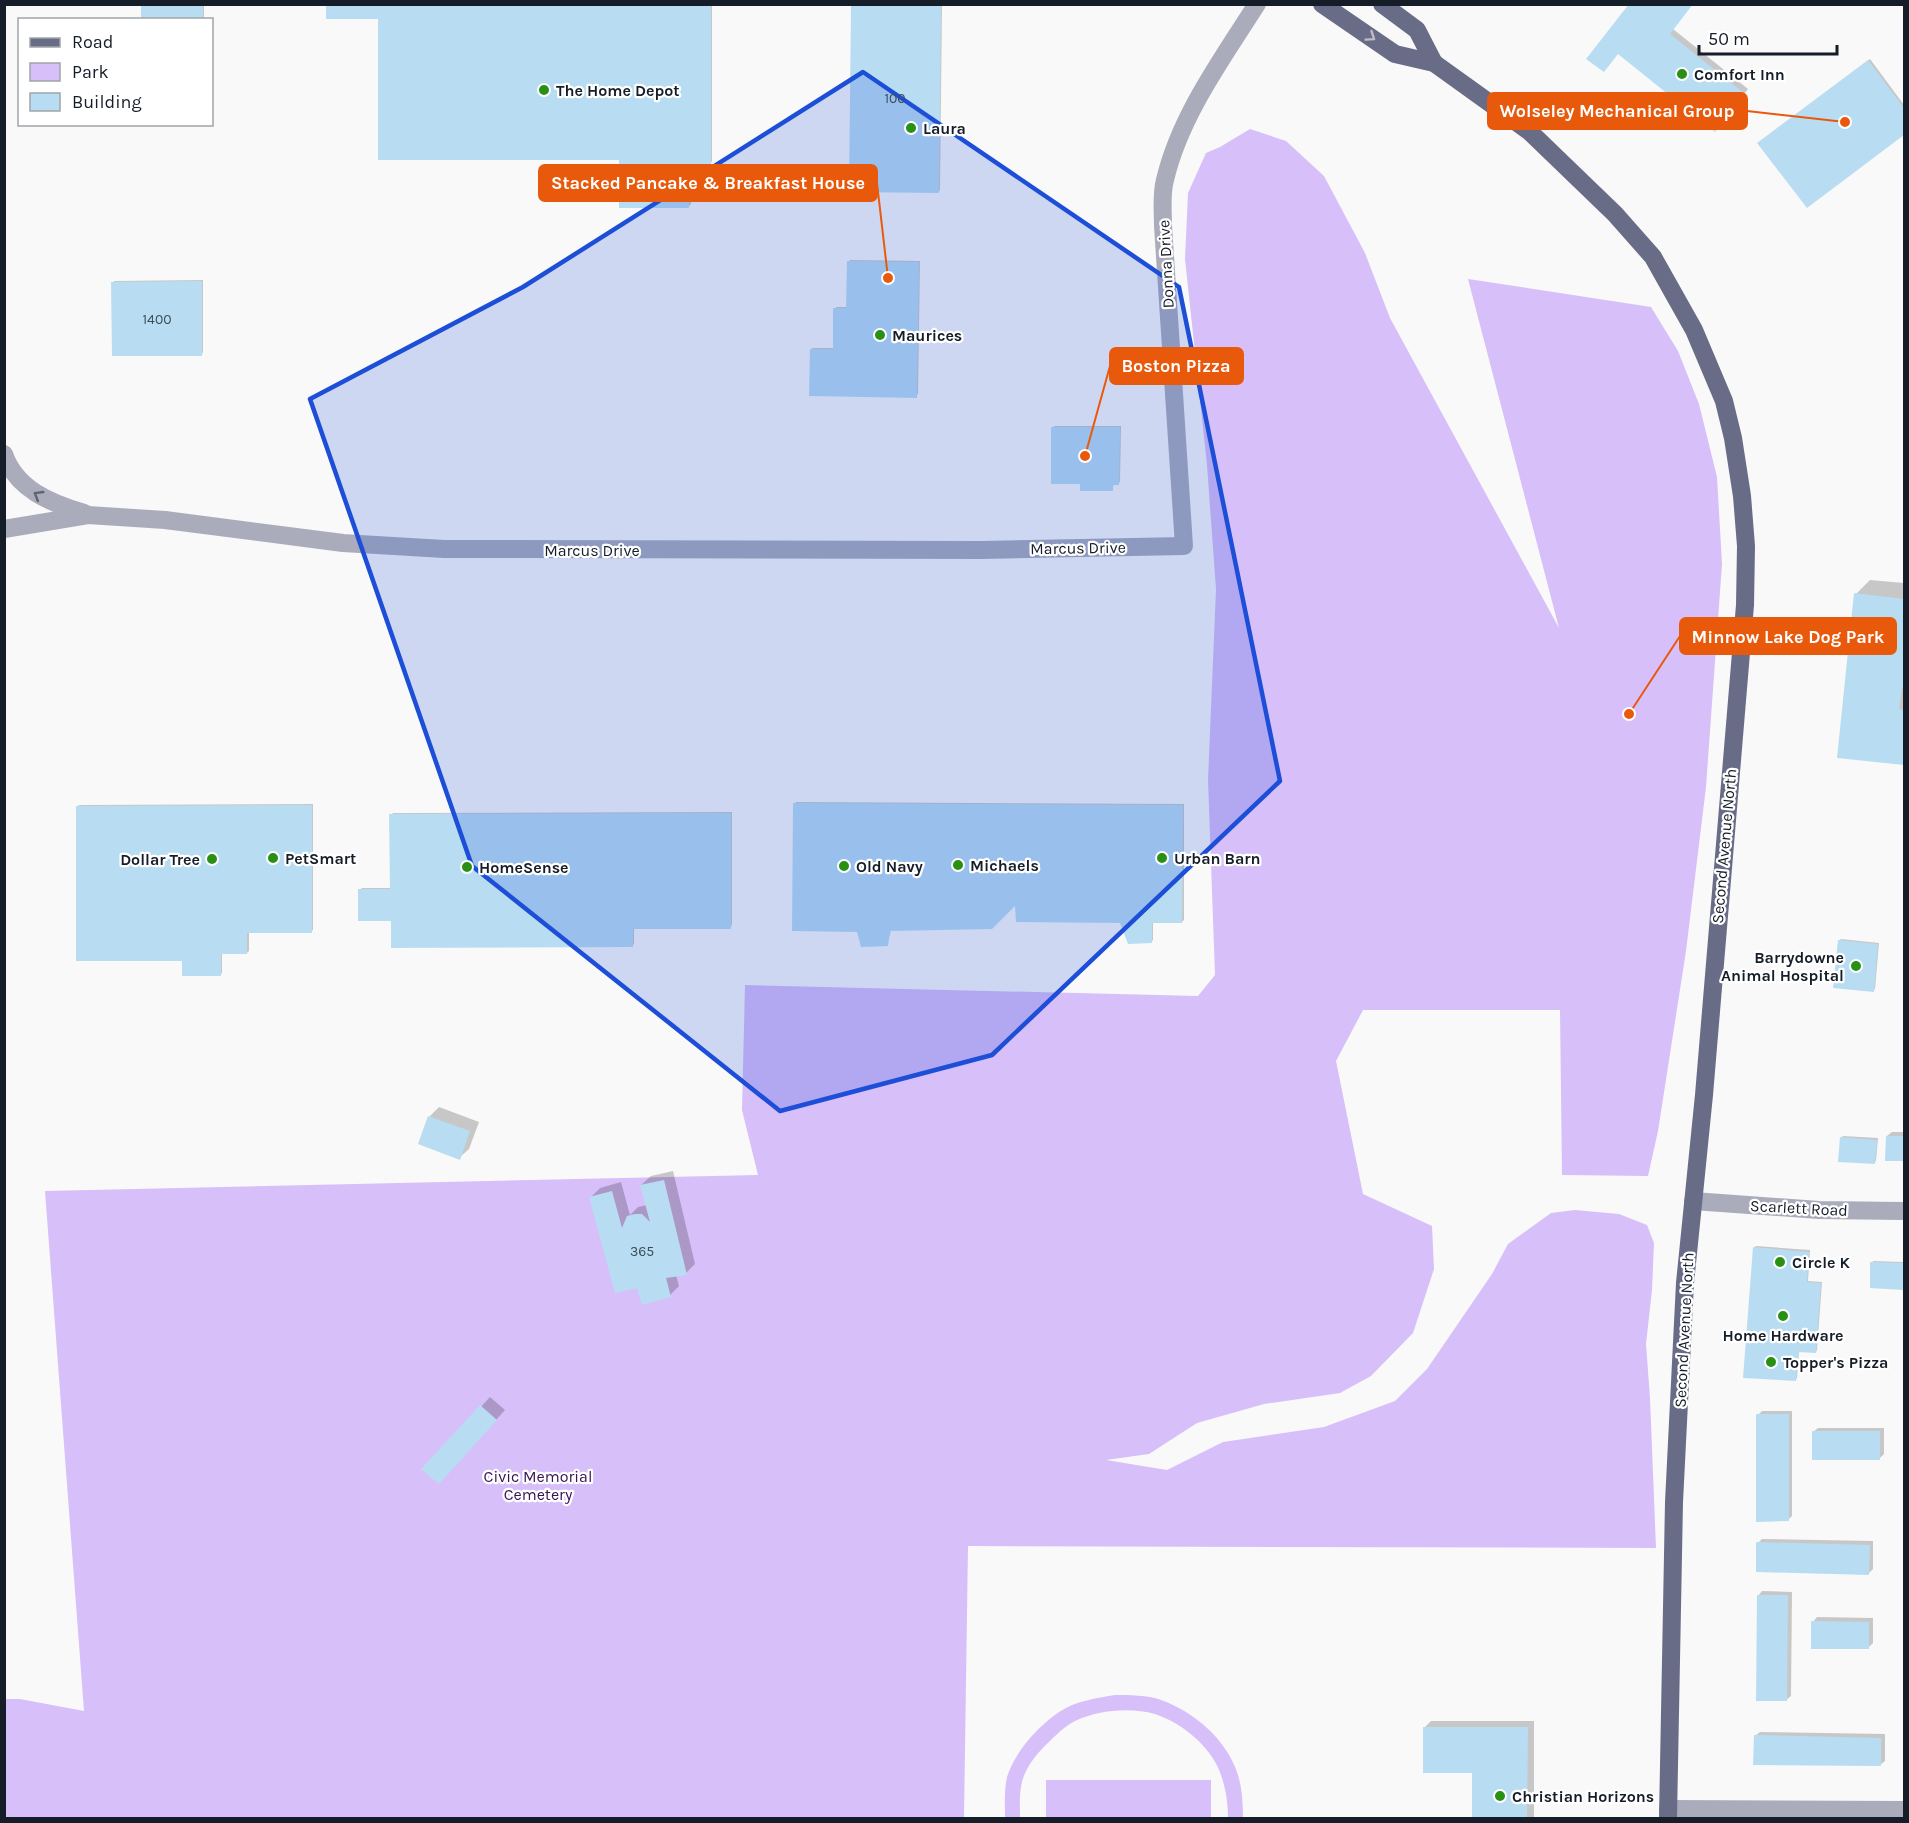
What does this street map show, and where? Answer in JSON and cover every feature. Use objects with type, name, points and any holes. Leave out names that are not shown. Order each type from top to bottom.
[{"type":"main road","name":"Second Avenue North","points":[[1322,4],[1395,54],[1434,63],[1530,132],[1615,214],[1653,257],[1694,330],[1724,401],[1733,438],[1743,506],[1746,546],[1745,605],[1704,1095],[1685,1283],[1674,1502],[1668,1814]]},
{"type":"main road","name":"Second Avenue North","points":[[1382,4],[1417,30],[1434,63]]},
{"type":"street","name":"Donna Drive","points":[[1184,546],[1163,226],[1164,182],[1176,146],[1198,100],[1257,4]]},
{"type":"street","points":[[4,454],[8,465],[28,488],[45,499],[88,515]]},
{"type":"street","name":"Marcus Drive","points":[[4,530],[88,515],[165,520],[343,543],[444,549],[982,550],[1184,546]]},
{"type":"street","name":"Scarlett Road","points":[[1693,1201],[1819,1210],[1905,1211]]},
{"type":"street","points":[[1668,1814],[1905,1810]]},
{"type":"highlighted area","points":[[863,72],[1179,287],[1280,781],[992,1055],[780,1111],[472,866],[310,399],[523,287]]},
{"type":"green space","name":"Civic Memorial Cemetery","points":[[1250,129],[1286,141],[1324,176],[1365,253],[1390,318],[1559,628],[1468,279],[1651,307],[1678,351],[1699,404],[1717,477],[1722,564],[1706,787],[1686,951],[1658,1131],[1648,1176],[1562,1175],[1560,1010],[1363,1010],[1336,1061],[1363,1194],[1432,1226],[1434,1269],[1413,1333],[1371,1376],[1340,1393],[1264,1404],[1197,1423],[1149,1454],[1106,1460],[1167,1470],[1223,1442],[1324,1427],[1395,1401],[1427,1369],[1492,1274],[1508,1244],[1551,1213],[1575,1210],[1619,1214],[1647,1225],[1654,1243],[1646,1344],[1656,1548],[968,1546],[964,1818],[5,1818],[4,1699],[20,1699],[84,1711],[45,1191],[758,1175],[742,1110],[745,985],[1198,996],[1215,975],[1208,780],[1216,589],[1207,465],[1185,259],[1188,193],[1206,153]]},
{"type":"green space","points":[[1115,1695],[1144,1696],[1161,1700],[1185,1711],[1207,1728],[1225,1748],[1237,1772],[1243,1818],[1228,1818],[1226,1793],[1218,1767],[1196,1738],[1166,1718],[1145,1712],[1125,1710],[1084,1717],[1058,1733],[1026,1770],[1020,1791],[1020,1818],[1005,1818],[1007,1777],[1016,1757],[1039,1729],[1072,1705]]},
{"type":"green space","points":[[1046,1780],[1211,1780],[1211,1818],[1046,1818]]},
{"type":"building","points":[[141,4],[203,4],[203,18],[141,18]]},
{"type":"building","name":"The Home Depot","points":[[326,4],[711,4],[711,164],[689,164],[689,208],[619,208],[619,160],[378,160],[378,19],[326,19]]},
{"type":"building","points":[[851,4],[941,4],[939,193],[849,192]]},
{"type":"building","name":"Comfort Inn","points":[[1629,4],[1693,4],[1670,34],[1745,94],[1715,132],[1618,54],[1604,72],[1586,59]]},
{"type":"building","points":[[1868,60],[1904,108],[1904,135],[1807,208],[1757,143]]},
{"type":"building","points":[[847,261],[919,262],[917,398],[809,396],[810,349],[833,349],[833,308],[846,308]]},
{"type":"building","points":[[202,281],[202,356],[112,356],[111,282]]},
{"type":"building","points":[[1051,427],[1120,427],[1119,485],[1113,485],[1113,491],[1080,491],[1080,484],[1051,484]]},
{"type":"building","points":[[1854,593],[1904,599],[1904,688],[1902,688],[1899,709],[1904,710],[1904,765],[1837,758]]},
{"type":"building","points":[[793,803],[1183,805],[1182,923],[1152,923],[1152,943],[1128,944],[1120,923],[1016,922],[1015,906],[992,929],[890,931],[888,946],[861,947],[857,932],[792,931]]},
{"type":"building","points":[[312,805],[312,933],[247,933],[247,954],[221,954],[221,976],[182,976],[182,961],[76,961],[76,806]]},
{"type":"building","points":[[731,813],[731,929],[633,929],[633,947],[391,948],[391,921],[358,921],[358,889],[390,889],[389,814]]},
{"type":"building","name":"Barrydowne Animal Hospital","points":[[1838,940],[1878,944],[1874,992],[1833,988]]},
{"type":"building","points":[[428,1116],[470,1131],[460,1160],[418,1144]]},
{"type":"building","points":[[1886,1136],[1904,1136],[1904,1161],[1885,1161]]},
{"type":"building","points":[[1840,1137],[1877,1140],[1875,1164],[1838,1162]]},
{"type":"building","points":[[664,1180],[687,1275],[666,1278],[671,1297],[642,1305],[637,1288],[615,1293],[589,1197],[612,1191],[622,1228],[627,1216],[635,1214],[642,1214],[650,1222],[640,1185]]},
{"type":"building","name":"Home Hardware","points":[[1753,1247],[1809,1252],[1807,1282],[1821,1283],[1816,1353],[1798,1352],[1796,1381],[1743,1378]]},
{"type":"building","points":[[1870,1262],[1904,1263],[1904,1290],[1870,1288]]},
{"type":"building","points":[[480,1405],[497,1420],[439,1484],[421,1469]]},
{"type":"building","points":[[1756,1414],[1789,1414],[1789,1521],[1756,1522]]},
{"type":"building","points":[[1812,1431],[1880,1431],[1880,1460],[1812,1460]]},
{"type":"building","points":[[1756,1542],[1870,1545],[1869,1575],[1756,1572]]},
{"type":"building","points":[[1757,1595],[1788,1595],[1787,1701],[1756,1701]]},
{"type":"building","points":[[1811,1621],[1869,1622],[1869,1649],[1811,1649]]},
{"type":"building","name":"Christian Horizons","points":[[1423,1727],[1528,1727],[1527,1818],[1472,1818],[1472,1773],[1423,1773]]},
{"type":"building","points":[[1754,1735],[1881,1738],[1881,1766],[1753,1765]]},
{"type":"place","name":"Comfort Inn","points":[[1682,74]]},
{"type":"place","name":"The Home Depot","points":[[544,90]]},
{"type":"place","name":"Wolseley Mechanical Group","points":[[1845,122]]},
{"type":"place","name":"Laura","points":[[911,128]]},
{"type":"place","name":"Stacked Pancake & Breakfast House","points":[[888,278]]},
{"type":"place","name":"Maurices","points":[[880,335]]},
{"type":"place","name":"Boston Pizza","points":[[1085,456]]},
{"type":"place","name":"Minnow Lake Dog Park","points":[[1629,714]]},
{"type":"place","name":"PetSmart","points":[[273,858]]},
{"type":"place","name":"Urban Barn","points":[[1162,858]]},
{"type":"place","name":"Dollar Tree","points":[[212,859]]},
{"type":"place","name":"Michaels","points":[[958,865]]},
{"type":"place","name":"Old Navy","points":[[844,866]]},
{"type":"place","name":"HomeSense","points":[[467,867]]},
{"type":"place","name":"Barrydowne Animal Hospital","points":[[1856,966]]},
{"type":"place","name":"Circle K","points":[[1780,1262]]},
{"type":"place","name":"Home Hardware","points":[[1783,1316]]},
{"type":"place","name":"Topper's Pizza","points":[[1771,1362]]},
{"type":"place","name":"Christian Horizons","points":[[1500,1796]]}]
